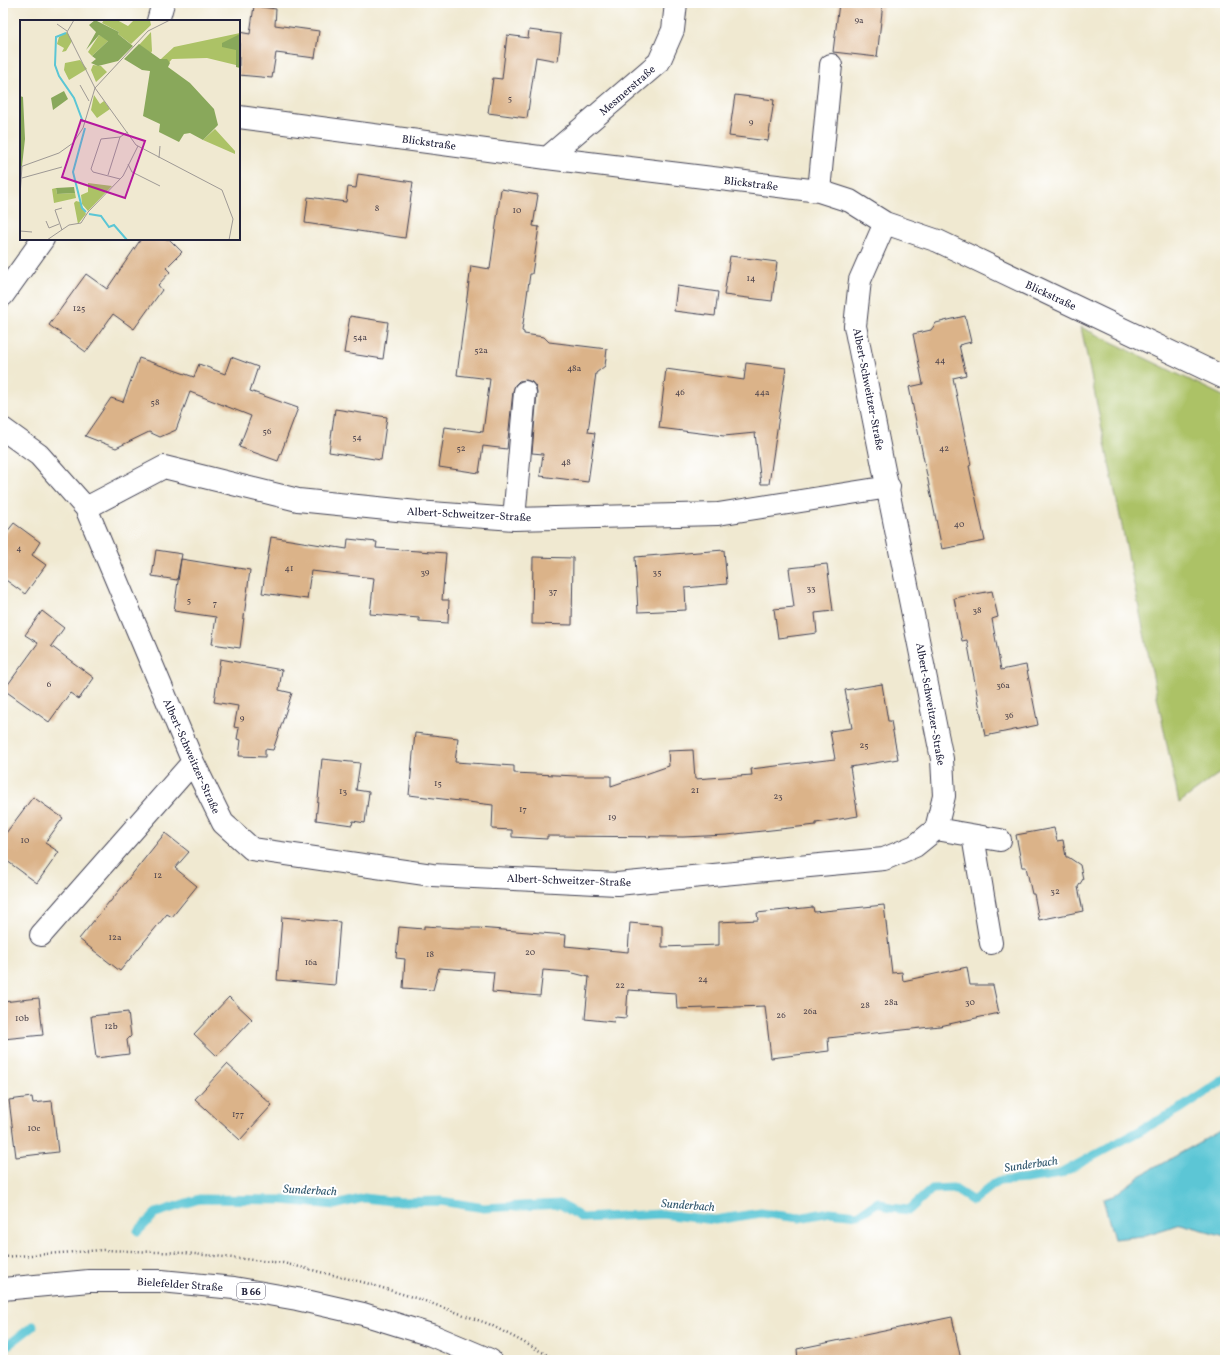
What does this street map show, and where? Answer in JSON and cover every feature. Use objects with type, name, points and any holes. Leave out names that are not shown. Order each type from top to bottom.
[{"type":"street","points":[[158,20],[163,3]]},
{"type":"street","name":"Mesmerstraße","points":[[547,158],[659,62],[673,30],[676,3]]},
{"type":"street","points":[[819,191],[831,65]]},
{"type":"street","name":"Blickstraße","points":[[240,117],[547,158],[819,191],[850,201],[886,223],[938,241],[1225,378]]},
{"type":"street","name":"Albert-Schweitzer-Straße","points":[[3,429],[39,455],[86,508],[192,762],[223,823],[252,849],[432,875],[617,884],[884,859],[915,846],[936,829],[944,796],[942,759],[856,326],[860,280],[886,223]]},
{"type":"street","points":[[3,295],[42,240]]},
{"type":"street","points":[[514,519],[525,392]]},
{"type":"street","name":"Albert-Schweitzer-Straße","points":[[86,508],[164,467],[298,500],[417,512],[514,519],[718,514],[889,487]]},
{"type":"street","points":[[41,935],[192,762]]},
{"type":"street","points":[[936,829],[1000,840]]},
{"type":"street","points":[[973,836],[990,943]]},
{"type":"street","name":"Bielefelder Straße","points":[[3,1289],[89,1281],[161,1282],[234,1288],[297,1299],[363,1314],[431,1335],[490,1360]]},
{"type":"green space","points":[[1081,327],[1225,397],[1225,769],[1179,803]]},
{"type":"water","points":[[1225,1128],[1225,1236],[1181,1224],[1142,1236],[1114,1239],[1103,1199],[1113,1196],[1140,1176]]},
{"type":"building","points":[[839,3],[883,3],[877,57],[833,52]]},
{"type":"building","points":[[254,6],[276,9],[275,25],[319,31],[315,58],[276,53],[272,78],[240,75],[240,32],[250,34]]},
{"type":"building","points":[[529,30],[561,34],[558,61],[536,57],[527,118],[488,113],[493,78],[502,79],[507,35],[528,38]]},
{"type":"building","points":[[735,95],[774,100],[768,141],[729,136]]},
{"type":"building","points":[[358,174],[413,182],[405,238],[305,223],[308,197],[346,202],[348,187],[356,188]]},
{"type":"building","points":[[501,189],[538,195],[533,226],[539,227],[532,274],[530,274],[522,331],[524,334],[544,337],[549,342],[607,349],[605,366],[596,373],[588,432],[595,433],[588,482],[540,476],[543,454],[532,453],[537,393],[536,387],[532,382],[526,380],[519,381],[515,385],[513,391],[507,449],[483,446],[479,473],[439,467],[445,427],[483,432],[490,379],[457,375],[471,266],[490,269]]},
{"type":"building","points":[[140,240],[170,240],[182,252],[166,268],[170,272],[158,285],[162,290],[134,329],[113,314],[86,352],[49,325],[86,274],[107,289]]},
{"type":"building","points":[[730,256],[777,262],[772,301],[724,295]]},
{"type":"building","points":[[677,286],[718,292],[715,316],[674,311]]},
{"type":"building","points":[[350,316],[388,322],[383,359],[344,353]]},
{"type":"building","points":[[965,316],[971,342],[959,345],[966,375],[953,378],[971,465],[969,466],[985,541],[942,549],[909,387],[923,384],[913,334],[931,330],[936,323]]},
{"type":"building","points":[[231,357],[258,367],[250,391],[298,408],[278,461],[239,447],[251,416],[190,392],[176,430],[160,437],[149,432],[116,448],[85,436],[111,398],[123,402],[139,358],[194,377],[199,364],[225,374]]},
{"type":"building","points":[[746,363],[786,368],[769,484],[761,484],[755,433],[724,436],[659,428],[666,369],[744,380]]},
{"type":"building","points":[[335,409],[387,417],[381,460],[329,452]]},
{"type":"building","points":[[14,523],[40,542],[32,555],[46,565],[25,594],[3,578],[3,537]]},
{"type":"building","points":[[271,537],[347,549],[348,539],[377,542],[376,548],[446,553],[442,600],[449,600],[448,623],[419,621],[419,618],[370,614],[374,578],[311,571],[307,599],[262,593]]},
{"type":"building","points":[[156,550],[182,554],[177,580],[152,576]]},
{"type":"building","points":[[724,550],[727,584],[685,588],[686,610],[638,612],[635,557]]},
{"type":"building","points":[[533,557],[573,558],[572,625],[532,624]]},
{"type":"building","points":[[181,559],[250,570],[240,648],[212,644],[216,617],[174,611]]},
{"type":"building","points":[[827,564],[833,611],[815,613],[817,633],[778,638],[774,609],[794,607],[789,568]]},
{"type":"building","points":[[992,591],[998,617],[992,619],[1001,670],[1026,665],[1038,725],[985,736],[967,640],[962,641],[954,598]]},
{"type":"building","points":[[42,611],[64,628],[51,646],[94,678],[79,699],[70,693],[49,722],[4,690],[38,643],[25,635]]},
{"type":"building","points":[[220,659],[282,670],[279,690],[292,693],[273,750],[265,749],[265,757],[239,756],[241,740],[237,739],[239,728],[234,727],[238,706],[214,702]]},
{"type":"building","points":[[882,684],[888,721],[891,721],[898,759],[850,767],[858,816],[816,823],[816,825],[727,835],[683,837],[547,836],[547,839],[512,837],[512,830],[492,829],[493,805],[409,795],[415,733],[458,738],[455,762],[514,766],[514,773],[611,776],[611,786],[669,766],[668,751],[693,750],[695,779],[752,775],[751,769],[835,759],[830,731],[852,728],[845,690]]},
{"type":"building","points":[[322,759],[360,763],[356,790],[369,792],[365,823],[353,821],[352,825],[316,820]]},
{"type":"building","points":[[33,797],[63,818],[45,843],[59,852],[37,883],[3,858],[3,837]]},
{"type":"building","points":[[1054,828],[1057,841],[1063,840],[1066,857],[1080,865],[1083,879],[1078,887],[1083,911],[1039,920],[1034,894],[1032,894],[1026,867],[1022,867],[1016,835]]},
{"type":"building","points":[[165,833],[189,852],[175,868],[197,886],[172,917],[167,914],[120,971],[79,939]]},
{"type":"building","points":[[884,905],[892,973],[902,972],[903,981],[967,967],[970,985],[993,985],[999,1013],[940,1026],[828,1038],[829,1051],[771,1058],[765,1006],[677,1009],[676,993],[628,990],[626,1018],[615,1017],[614,1022],[585,1019],[589,977],[569,972],[543,970],[540,996],[492,992],[494,972],[439,968],[433,990],[403,988],[405,959],[396,958],[399,927],[424,929],[424,926],[478,928],[566,935],[565,946],[628,952],[630,923],[662,926],[662,947],[719,945],[719,922],[758,920],[757,913],[813,907],[814,912]]},
{"type":"building","points":[[282,917],[340,922],[335,985],[277,980]]},
{"type":"building","points":[[229,997],[252,1019],[217,1056],[194,1034]]},
{"type":"building","points":[[39,998],[43,1035],[3,1039],[3,1002]]},
{"type":"building","points":[[128,1012],[131,1036],[127,1040],[129,1054],[96,1058],[91,1016]]},
{"type":"building","points":[[227,1064],[272,1105],[240,1140],[195,1099]]},
{"type":"building","points":[[32,1097],[33,1103],[52,1101],[58,1152],[16,1157],[9,1100]]},
{"type":"building","points":[[952,1317],[961,1360],[798,1360],[797,1349]]},
{"type":"waterway","name":"Sunderbach","points":[[138,1231],[156,1213],[199,1199],[282,1200],[335,1205],[364,1198],[400,1202],[441,1201],[484,1208],[560,1204],[582,1218],[662,1214],[715,1220],[761,1213],[799,1218],[830,1212],[858,1215],[878,1202],[890,1208],[909,1210],[932,1189],[953,1188],[973,1201],[998,1181],[1060,1174],[1180,1109],[1225,1079]]},
{"type":"waterway","name":"Sunderbach","points":[[3,1349],[33,1326]]}]
